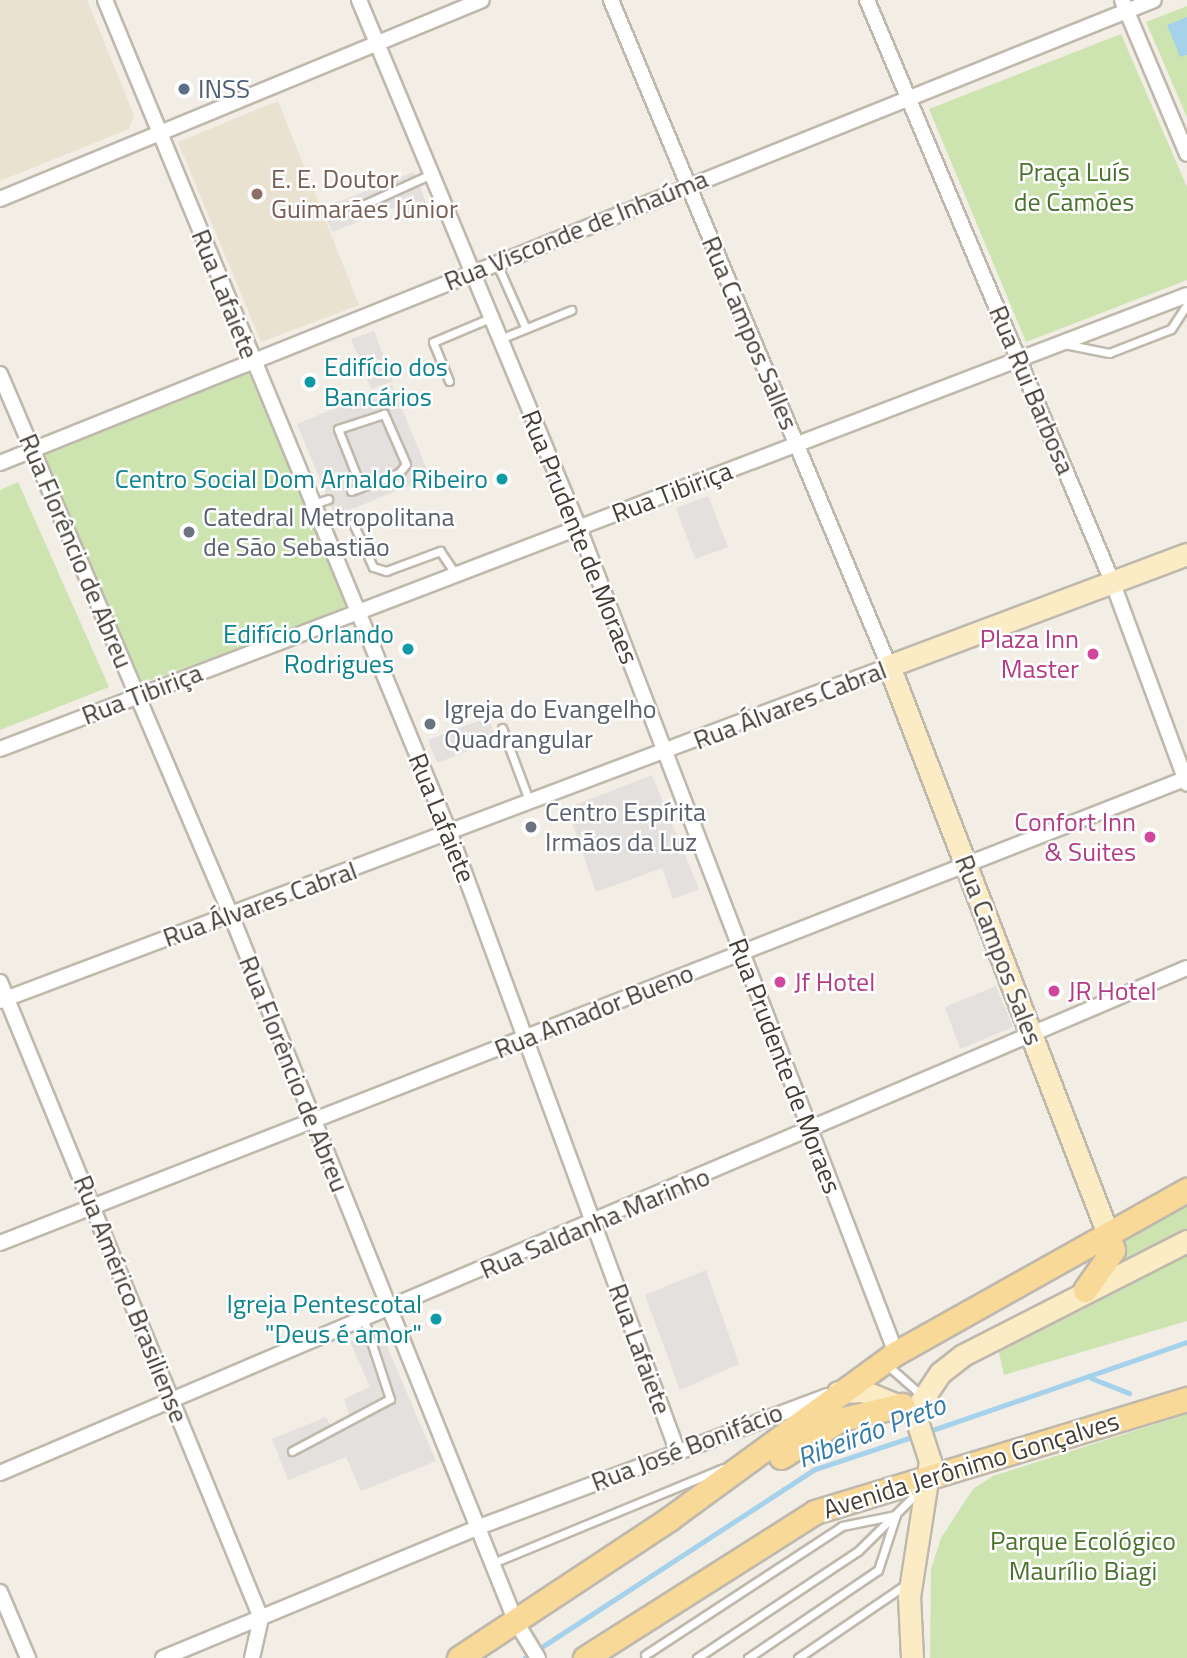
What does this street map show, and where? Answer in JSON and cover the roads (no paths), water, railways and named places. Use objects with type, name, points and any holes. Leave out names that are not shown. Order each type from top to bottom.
[{"type":"main road","name":"Rua Álvares Cabral","points":[[889,666],[1187,554]]},
{"type":"main road","name":"Rua Campos Sales","points":[[889,666],[1108,1234]]},
{"type":"main road","name":"Rua José Bonifácio","points":[[838,1392],[889,1358],[1187,1190]]},
{"type":"main road","points":[[1085,1290],[1113,1250],[1108,1234]]},
{"type":"main road","points":[[710,1491],[733,1488],[839,1420],[914,1408],[940,1373],[963,1355],[1085,1290],[1187,1241]]},
{"type":"main road","points":[[459,1658],[520,1629],[762,1453],[838,1392],[863,1391],[914,1408]]},
{"type":"main road","name":"Avenida Jerônimo Gonçalves","points":[[585,1658],[815,1512],[930,1470],[1187,1399]]},
{"type":"main road","points":[[912,1658],[911,1580],[930,1470],[914,1408]]},
{"type":"street","name":"Rua Lafaiete","points":[[105,0],[450,834],[528,1039],[677,1450]]},
{"type":"street","name":"Rua Prudente de Moraes","points":[[359,0],[579,528],[811,1132],[889,1358]]},
{"type":"street","points":[[0,199],[482,0]]},
{"type":"street","name":"Rua Campos Salles","points":[[611,0],[889,666]]},
{"type":"street","name":"Rua Rui Barbosa","points":[[867,0],[1112,581],[1186,780]]},
{"type":"street","name":"Rua Visconde de Inhaúma","points":[[0,463],[472,274],[1125,5],[1154,0]]},
{"type":"street","points":[[1125,5],[1187,154]]},
{"type":"street","name":"Rua Tibiriça","points":[[0,748],[1187,295]]},
{"type":"street","name":"Rua Florêncio de Abreu","points":[[0,374],[231,915],[388,1310],[520,1629],[538,1658]]},
{"type":"street","name":"Rua Álvares Cabral","points":[[4,1000],[665,754],[889,666]]},
{"type":"street","name":"Rua Amador Bueno","points":[[0,1243],[1186,780]]},
{"type":"street","name":"Rua Saldanha Marinho","points":[[0,1473],[811,1132],[1187,968]]},
{"type":"street","name":"Rua Américo Brasiliense","points":[[0,982],[4,1000],[173,1399],[261,1618]]},
{"type":"street","name":"Rua José Bonifácio","points":[[163,1658],[479,1527],[677,1450],[838,1392]]},
{"type":"street","points":[[0,1592],[28,1658]]},
{"type":"street","points":[[252,1658],[261,1618]]},
{"type":"lane","points":[[354,209],[431,174]]},
{"type":"lane","points":[[497,263],[525,327]]},
{"type":"lane","points":[[1060,343],[1109,353],[1171,329],[1187,304]]},
{"type":"lane","points":[[499,339],[571,310]]},
{"type":"lane","points":[[449,381],[433,342],[491,318]]},
{"type":"lane","points":[[351,491],[361,487],[406,464],[384,414],[338,429],[361,487]]},
{"type":"lane","points":[[313,504],[328,499]]},
{"type":"lane","points":[[352,523],[373,568],[386,571],[440,551],[456,575]]},
{"type":"lane","points":[[502,728],[530,804]]},
{"type":"lane","points":[[292,1451],[390,1399],[364,1320]]},
{"type":"lane","points":[[889,1358],[916,1384],[914,1408]]},
{"type":"lane","points":[[493,1563],[762,1453]]},
{"type":"lane","points":[[697,1658],[858,1551],[896,1515],[930,1470]]},
{"type":"lane","points":[[645,1657],[842,1526],[896,1515]]},
{"type":"lane","points":[[748,1658],[878,1570],[896,1515]]},
{"type":"lane","points":[[798,1658],[911,1580]]},
{"type":"water","points":[[1187,17],[1187,55],[1180,57],[1167,25]]},
{"type":"waterway","name":"Ribeirão Preto","points":[[927,1432],[1187,1342]]},
{"type":"waterway","points":[[1091,1378],[1129,1393]]},
{"type":"waterway","name":"Ribeirão Preto","points":[[525,1658],[813,1470],[915,1436]]},
{"type":"place","name":"INSS","points":[[184,89]]},
{"type":"place","name":"E. E. Doutor Guimarães Júnior","points":[[257,194]]},
{"type":"place","name":"Edifício dos Bancários","points":[[310,382]]},
{"type":"place","name":"Centro Social Dom Arnaldo Ribeiro","points":[[502,479]]},
{"type":"place","name":"Catedral Metropolitana de São Sebastião","points":[[189,532]]},
{"type":"place","name":"Edifício Orlando Rodrigues","points":[[408,649]]},
{"type":"place","name":"Plaza Inn Master","points":[[1093,654]]},
{"type":"place","name":"Igreja do Evangelho Quadrangular","points":[[430,724]]},
{"type":"place","name":"Centro Espírita Irmãos da Luz","points":[[531,827]]},
{"type":"place","name":"Confort Inn & Suites","points":[[1150,837]]},
{"type":"place","name":"Jf Hotel","points":[[780,982]]},
{"type":"place","name":"JR Hotel","points":[[1054,991]]},
{"type":"place","name":"Igreja Pentescotal \"Deus é amor\"","points":[[436,1319]]},
{"type":"park label","name":"Praça Luís de Camões","points":[[1074,187]]},
{"type":"park label","name":"Parque Ecológico Maurílio Biagi","points":[[1083,1556]]}]
